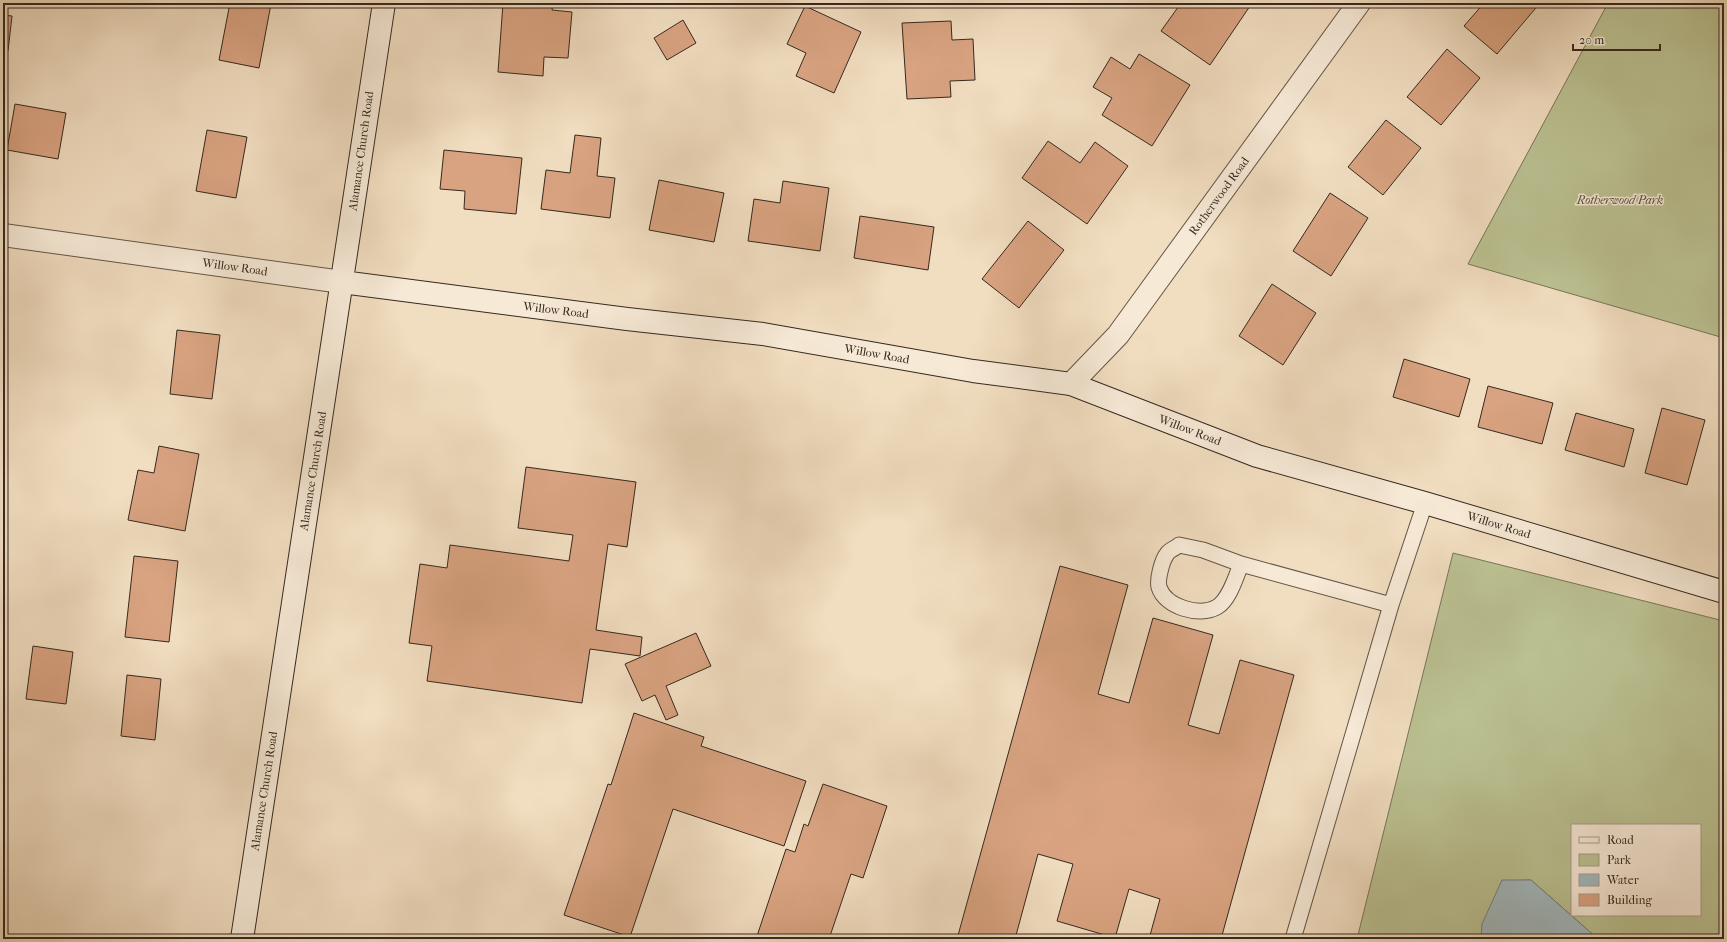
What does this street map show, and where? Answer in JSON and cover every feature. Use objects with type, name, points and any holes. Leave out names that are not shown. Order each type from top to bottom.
[{"type":"street","name":"Alamance Church Road","points":[[242,939],[384,3]]},
{"type":"street","name":"Rotherwood Road","points":[[1071,384],[1118,335],[1359,3]]},
{"type":"street","name":"Willow Road","points":[[3,235],[342,282],[627,319],[763,334],[973,370],[1071,384],[1257,456],[1425,503],[1724,592]]},
{"type":"lane","points":[[1293,939],[1391,605],[1425,503]]},
{"type":"lane","points":[[1241,564],[1229,594],[1217,607],[1203,611],[1188,610],[1169,602],[1159,587],[1160,570],[1167,553],[1179,545],[1203,550],[1241,564],[1391,605]]},
{"type":"green space","name":"Rotherwood Park","points":[[1608,3],[1724,3],[1724,338],[1468,264]]},
{"type":"green space","points":[[1453,553],[1724,621],[1724,939],[1598,939],[1572,916],[1701,916],[1701,824],[1571,824],[1571,915],[1531,880],[1502,881],[1483,924],[1481,939],[1357,939]]},
{"type":"water","points":[[1502,880],[1531,880],[1598,939],[1481,939],[1482,924]]},
{"type":"building","points":[[230,3],[271,4],[259,68],[219,60]]},
{"type":"building","points":[[503,3],[553,3],[552,10],[572,12],[568,58],[544,57],[543,76],[498,72]]},
{"type":"building","points":[[1181,3],[1246,3],[1250,6],[1210,65],[1161,31]]},
{"type":"building","points":[[1484,3],[1540,3],[1497,54],[1464,26]]},
{"type":"building","points":[[805,6],[861,32],[834,93],[796,76],[806,53],[787,44]]},
{"type":"building","points":[[3,15],[12,16],[8,51],[3,50]]},
{"type":"building","points":[[683,20],[696,43],[667,60],[654,38]]},
{"type":"building","points":[[951,21],[952,40],[973,39],[975,80],[950,81],[951,97],[907,99],[902,23]]},
{"type":"building","points":[[1447,49],[1480,78],[1441,125],[1407,97]]},
{"type":"building","points":[[1139,54],[1190,85],[1152,146],[1102,115],[1112,98],[1093,87],[1111,57],[1130,69]]},
{"type":"building","points":[[15,104],[66,113],[58,159],[7,150]]},
{"type":"building","points":[[1386,120],[1421,148],[1383,195],[1348,167]]},
{"type":"building","points":[[207,130],[247,137],[236,198],[196,191]]},
{"type":"building","points":[[575,135],[601,138],[597,176],[615,178],[610,218],[541,209],[546,170],[570,173]]},
{"type":"building","points":[[1048,141],[1080,163],[1095,142],[1128,166],[1087,224],[1022,178]]},
{"type":"building","points":[[444,150],[522,158],[516,214],[464,209],[465,191],[440,189]]},
{"type":"building","points":[[659,180],[724,193],[714,242],[649,230]]},
{"type":"building","points":[[783,181],[829,188],[820,251],[748,241],[754,199],[780,203]]},
{"type":"building","points":[[1330,193],[1368,218],[1331,276],[1293,251]]},
{"type":"building","points":[[860,216],[934,227],[928,270],[854,258]]},
{"type":"building","points":[[1028,221],[1064,250],[1019,308],[982,279]]},
{"type":"building","points":[[1272,284],[1316,313],[1283,365],[1239,336]]},
{"type":"building","points":[[177,330],[220,335],[212,399],[170,394]]},
{"type":"building","points":[[1404,359],[1470,379],[1459,417],[1393,397]]},
{"type":"building","points":[[1488,386],[1553,403],[1542,444],[1478,427]]},
{"type":"building","points":[[1662,408],[1705,420],[1687,485],[1645,473]]},
{"type":"building","points":[[1576,413],[1634,429],[1624,467],[1565,450]]},
{"type":"building","points":[[159,446],[199,454],[185,531],[128,520],[138,470],[154,473]]},
{"type":"building","points":[[526,467],[636,482],[627,547],[608,544],[596,630],[642,637],[640,656],[590,649],[582,703],[427,681],[432,646],[409,643],[420,564],[447,568],[450,545],[569,561],[573,535],[518,528]]},
{"type":"building","points":[[134,556],[178,561],[169,642],[125,637]]},
{"type":"building","points":[[1060,566],[1128,585],[1098,694],[1129,703],[1153,618],[1213,635],[1188,725],[1219,734],[1240,660],[1294,675],[1221,939],[1149,939],[1160,899],[1129,889],[1115,938],[1057,921],[1073,864],[1038,854],[1015,939],[957,939]]},
{"type":"building","points":[[696,633],[711,666],[666,686],[678,715],[666,720],[655,695],[642,701],[625,664]]},
{"type":"building","points":[[33,646],[73,652],[66,704],[26,699]]},
{"type":"building","points":[[127,675],[161,679],[155,740],[121,736]]},
{"type":"building","points":[[634,713],[704,737],[701,746],[806,781],[784,846],[673,809],[630,937],[564,915],[608,784],[611,785]]},
{"type":"building","points":[[823,784],[887,806],[863,878],[851,874],[829,939],[756,939],[786,849],[795,852],[804,824],[808,826]]}]
